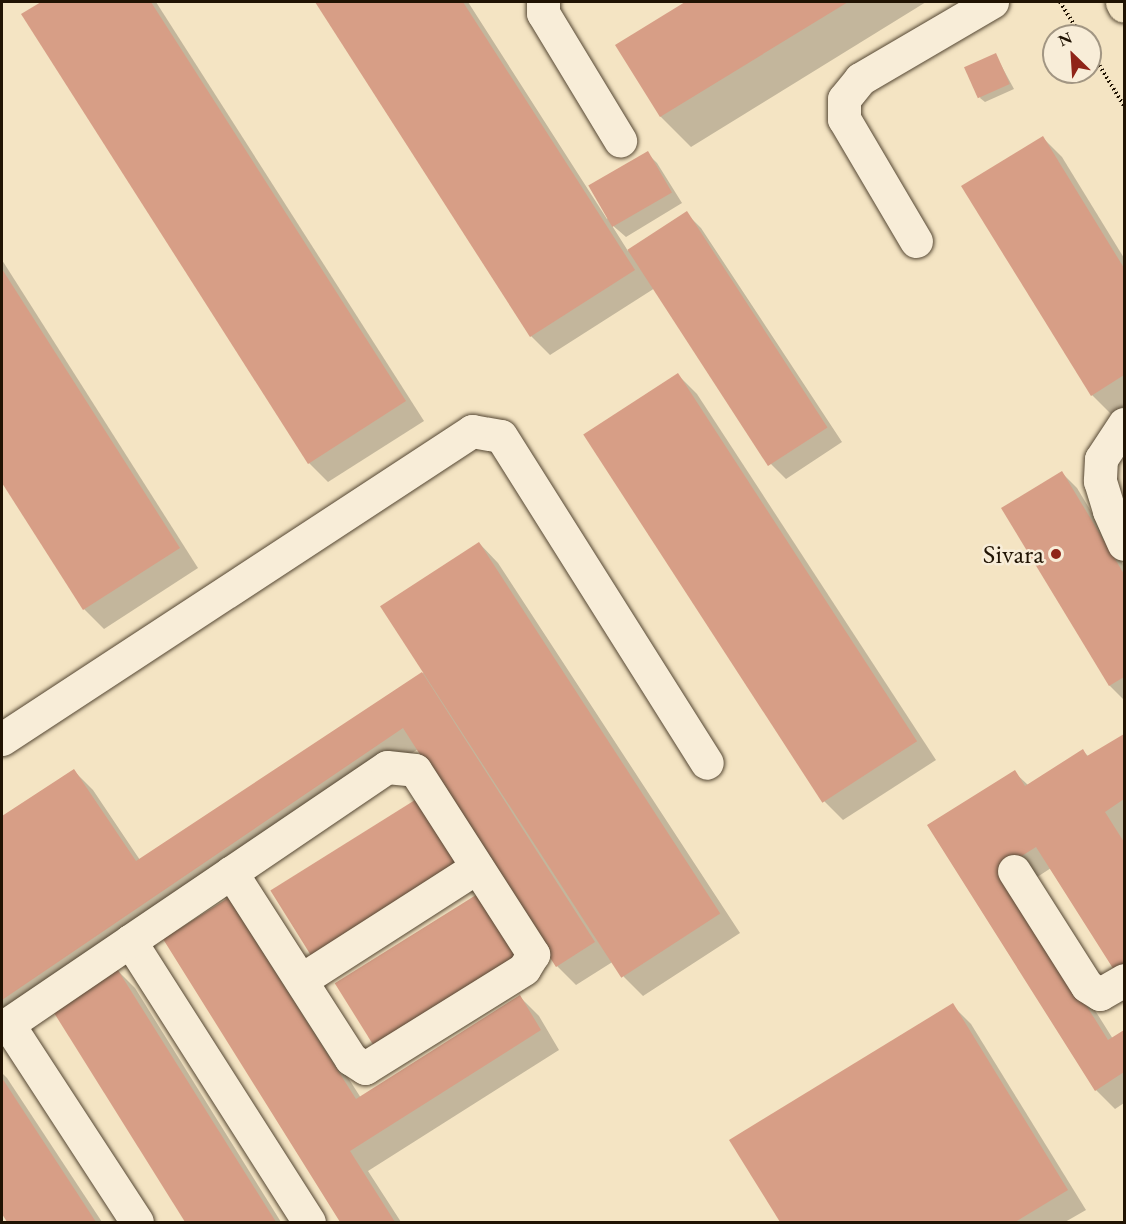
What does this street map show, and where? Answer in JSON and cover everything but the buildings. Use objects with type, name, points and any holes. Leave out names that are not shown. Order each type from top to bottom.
[{"type":"highway","points":[[1122,2],[1125,6]]},
{"type":"lane","points":[[543,2],[543,13],[620,140]]},
{"type":"lane","points":[[916,241],[844,119],[844,99],[860,79],[992,2]]},
{"type":"lane","points":[[1125,424],[1101,459],[1100,481],[1108,511],[1125,544]]},
{"type":"lane","points":[[2,739],[472,431],[501,436],[707,763]]},
{"type":"lane","points":[[137,1222],[5,1026],[231,872],[387,767],[415,770],[533,954],[524,969],[365,1068],[351,1059],[231,872]]},
{"type":"lane","points":[[301,980],[477,867]]},
{"type":"lane","points":[[1014,871],[1087,986],[1100,994],[1125,980]]},
{"type":"lane","points":[[130,941],[309,1222]]},
{"type":"path","points":[[1060,2],[1074,24]]},
{"type":"path","points":[[1102,69],[1125,106]]},
{"type":"place","name":"Sivara","points":[[1056,554]]}]
